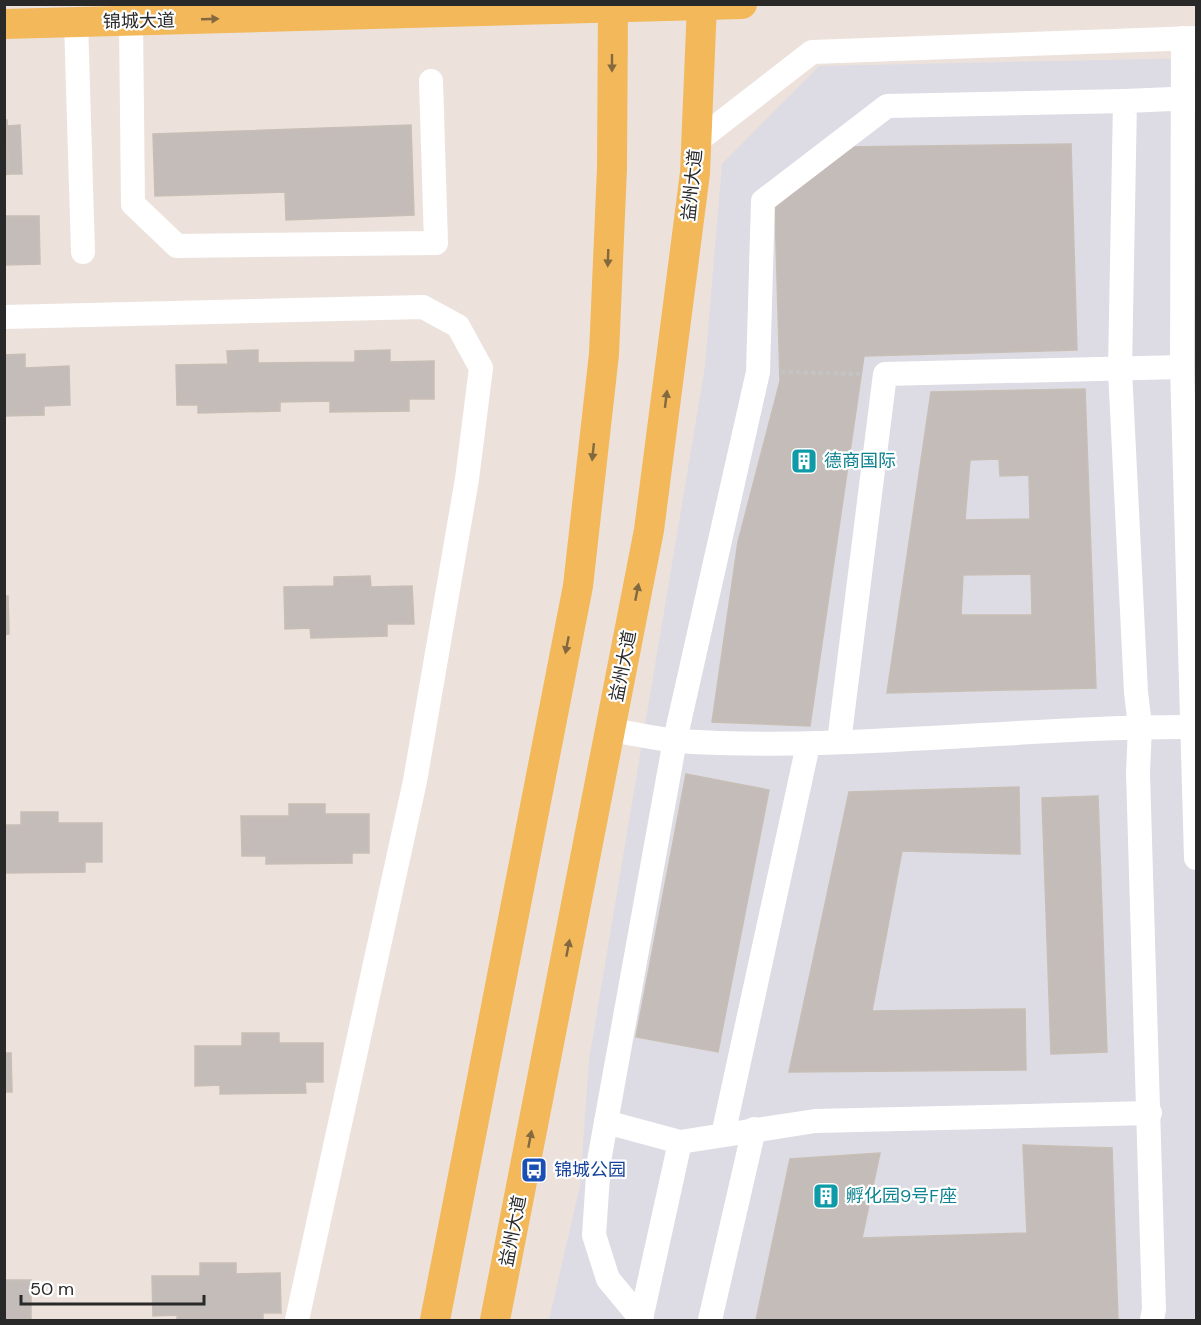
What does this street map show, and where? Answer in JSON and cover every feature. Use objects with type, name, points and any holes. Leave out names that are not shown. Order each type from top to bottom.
[{"type":"main road","name":"锦城大道","points":[[4,24],[131,22],[613,5],[742,4]]},
{"type":"main road","points":[[435,1320],[578,586],[604,354],[612,168],[613,5]]},
{"type":"main road","name":"益州大道","points":[[495,1320],[649,530],[695,173],[702,5]]},
{"type":"street","points":[[76,22],[83,252]]},
{"type":"street","points":[[131,22],[133,204],[177,246],[436,243],[431,81]]},
{"type":"street","points":[[696,142],[812,52],[1190,38],[1190,317],[1182,367],[1195,727],[1197,858]]},
{"type":"street","points":[[642,1320],[608,1279],[594,1235],[599,1161],[675,740],[758,372],[763,201],[887,106],[1189,99]]},
{"type":"street","points":[[1125,101],[1120,370],[1136,692],[1140,726],[1138,773],[1150,1113],[1154,1309],[1152,1320]]},
{"type":"street","points":[[4,317],[423,307],[458,326],[481,368],[467,479],[415,781],[297,1320]]},
{"type":"street","points":[[839,742],[885,374],[1182,367]]},
{"type":"street","points":[[610,729],[675,740],[808,745],[1140,726],[1195,727]]},
{"type":"street","points":[[723,1134],[808,745]]},
{"type":"street","points":[[606,1122],[680,1142],[815,1121],[1150,1113]]},
{"type":"street","points":[[710,1320],[753,1129]]},
{"type":"street","points":[[642,1320],[680,1142]]},
{"type":"path","points":[[758,372],[885,374]]},
{"type":"shaded area","points":[[1196,58],[1196,1320],[549,1320],[580,1185],[589,1060],[705,366],[722,164],[819,66]]},
{"type":"building","points":[[4,120],[7,120],[9,174],[4,175]]},
{"type":"building","points":[[20,125],[22,174],[9,174],[7,126]]},
{"type":"building","points":[[411,125],[414,215],[286,220],[285,192],[155,196],[153,134]]},
{"type":"building","name":"德商国际","points":[[1071,144],[1077,350],[864,356],[810,726],[712,722],[738,542],[780,381],[775,208],[842,147]]},
{"type":"building","points":[[4,216],[39,216],[40,264],[4,265]]},
{"type":"building","points":[[258,350],[258,363],[355,362],[355,351],[390,350],[390,362],[434,361],[434,399],[409,399],[409,411],[330,412],[330,401],[280,402],[280,411],[198,413],[198,405],[177,405],[176,365],[228,364],[227,351]]},
{"type":"building","points":[[25,354],[25,368],[69,366],[70,405],[44,406],[44,415],[4,416],[4,355]]},
{"type":"building","points":[[1085,389],[1096,688],[887,693],[931,392]],"holes":[[[999,459],[1000,476],[1029,475],[1030,519],[965,520],[970,460]],[[1031,574],[1032,615],[961,615],[963,575]]]},
{"type":"building","points":[[370,576],[371,587],[412,586],[414,624],[387,624],[387,636],[311,638],[310,628],[285,629],[284,587],[334,586],[334,577]]},
{"type":"building","points":[[4,596],[8,596],[9,634],[4,635]]},
{"type":"building","points":[[686,774],[769,790],[718,1052],[636,1037]]},
{"type":"building","points":[[1019,787],[1020,854],[902,851],[872,1011],[1025,1009],[1026,1070],[789,1072],[849,792]]},
{"type":"building","points":[[1098,796],[1107,1052],[1051,1054],[1042,798]]},
{"type":"building","points":[[289,804],[325,804],[325,814],[369,814],[369,853],[352,853],[352,863],[266,864],[266,856],[242,856],[241,816],[289,816]]},
{"type":"building","points":[[21,812],[58,812],[58,823],[102,823],[102,862],[85,862],[85,872],[4,873],[4,825],[21,825]]},
{"type":"building","points":[[242,1033],[279,1033],[279,1043],[323,1043],[323,1082],[305,1082],[306,1093],[220,1094],[220,1085],[195,1086],[195,1046],[242,1046]]},
{"type":"building","points":[[4,1053],[11,1053],[12,1092],[4,1092]]},
{"type":"building","name":"孵化园9号F座","points":[[1023,1145],[1112,1148],[1118,1320],[756,1320],[790,1159],[880,1153],[862,1238],[1027,1233]]},
{"type":"building","points":[[200,1263],[236,1263],[236,1274],[280,1273],[281,1313],[263,1313],[263,1320],[177,1320],[177,1315],[153,1316],[152,1276],[200,1276]]},
{"type":"building","points":[[4,1280],[31,1280],[31,1319],[4,1320]]},
{"type":"place","name":"德商国际","points":[[804,461]]},
{"type":"place","name":"锦城公园","points":[[534,1170]]},
{"type":"place","name":"孵化园9号F座","points":[[826,1196]]}]
